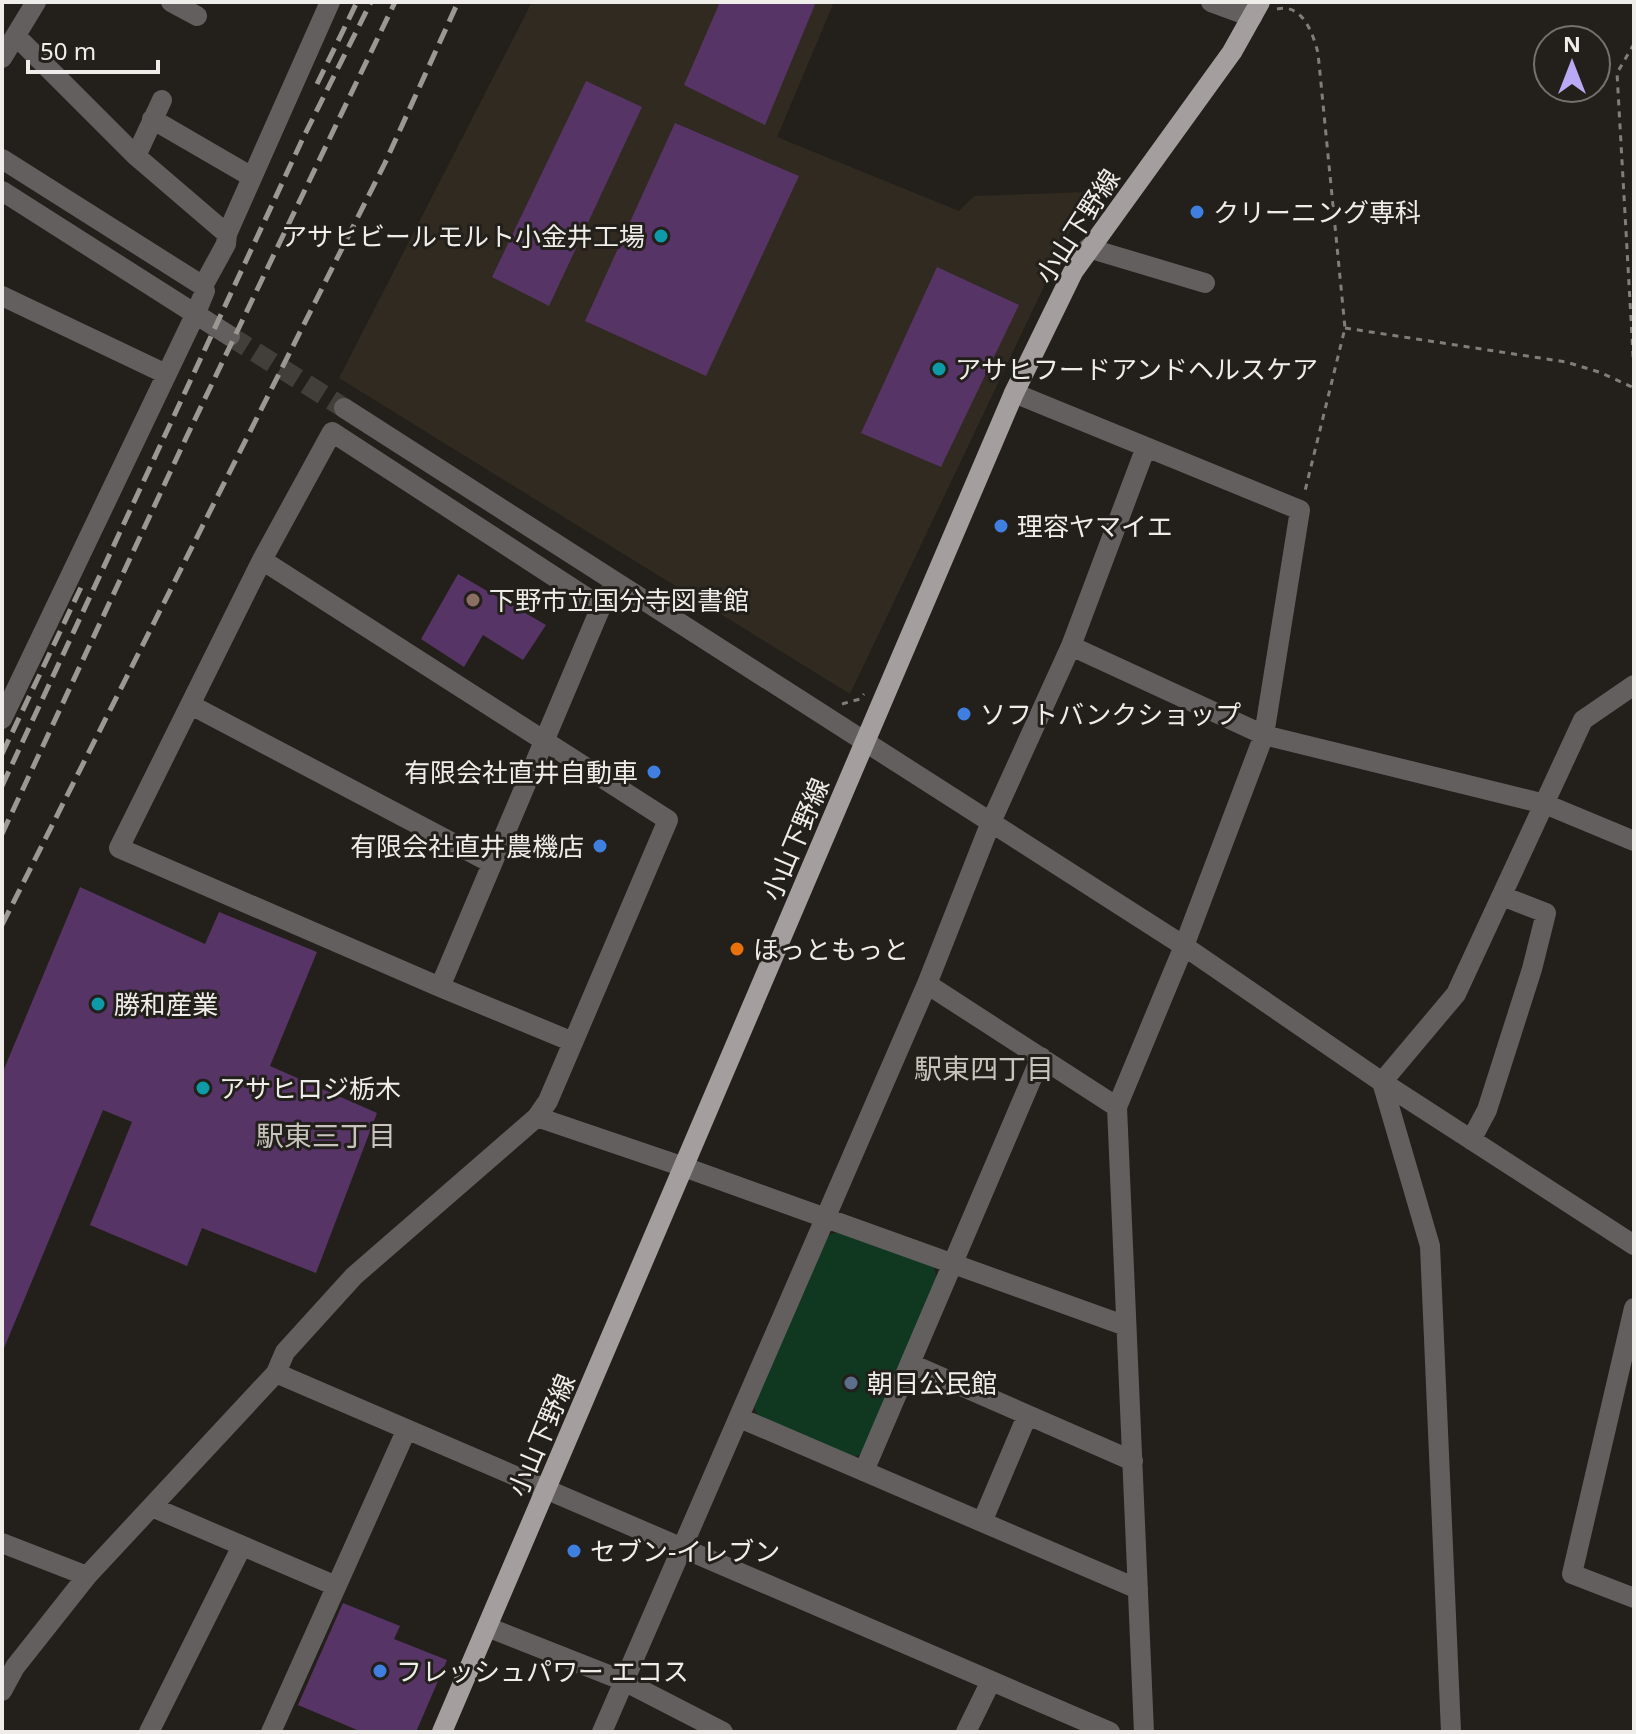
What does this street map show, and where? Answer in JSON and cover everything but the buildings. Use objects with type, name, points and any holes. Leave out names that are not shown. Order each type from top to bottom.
[{"type":"main road","name":"小山下野線","points":[[442,1732],[1014,393],[1073,272],[1088,248],[1232,52],[1256,9]]},
{"type":"street","points":[[2,58],[36,2]]},
{"type":"street","points":[[171,2],[197,16]]},
{"type":"street","points":[[203,286],[226,244],[227,234],[330,2]]},
{"type":"street","points":[[1211,2],[1256,9]]},
{"type":"street","points":[[16,36],[136,156],[227,234]]},
{"type":"street","points":[[136,156],[162,100]]},
{"type":"street","points":[[152,119],[252,177]]},
{"type":"street","points":[[2,159],[203,286],[205,291],[2,719]]},
{"type":"street","points":[[2,191],[230,336]]},
{"type":"street","points":[[1088,248],[1205,283]]},
{"type":"street","points":[[2,296],[166,374]]},
{"type":"street","points":[[1014,393],[1300,510],[1264,735],[1184,946],[1117,1107],[1144,1732]]},
{"type":"street","points":[[344,408],[1184,946],[1382,1082],[1634,1245]]},
{"type":"street","points":[[573,1042],[119,848],[262,560],[332,432],[601,607]]},
{"type":"street","points":[[602,1732],[927,984],[991,822],[1071,646],[1146,447]]},
{"type":"street","points":[[2,1691],[15,1667],[87,1576],[276,1373],[285,1352],[354,1276],[537,1117],[548,1101],[668,820],[262,560]]},
{"type":"street","points":[[440,987],[613,580]]},
{"type":"street","points":[[1071,646],[1264,735],[1545,804],[1634,841]]},
{"type":"street","points":[[1382,1082],[1456,994],[1583,720],[1634,685]]},
{"type":"street","points":[[191,705],[491,863]]},
{"type":"street","points":[[1471,1140],[1487,1110],[1532,969],[1546,913],[1502,896]]},
{"type":"street","points":[[927,984],[1117,1107]]},
{"type":"street","points":[[864,1471],[1041,1057]]},
{"type":"street","points":[[1382,1082],[1430,1246],[1451,1732]]},
{"type":"street","points":[[537,1117],[1126,1326]]},
{"type":"street","points":[[1634,1308],[1572,1574],[1634,1598]]},
{"type":"street","points":[[911,1364],[1133,1461]]},
{"type":"street","points":[[276,1373],[1110,1732]]},
{"type":"street","points":[[982,1522],[1027,1416]]},
{"type":"street","points":[[740,1418],[1138,1589]]},
{"type":"street","points":[[271,1732],[406,1431]]},
{"type":"street","points":[[152,1507],[336,1586]]},
{"type":"street","points":[[2,1543],[87,1576]]},
{"type":"street","points":[[149,1732],[242,1546]]},
{"type":"street","points":[[487,1627],[624,1681],[723,1732]]},
{"type":"street","points":[[966,1732],[991,1681]]},
{"type":"path","points":[[1256,9],[1283,8],[1299,14],[1311,28],[1318,53],[1345,328],[1300,510]]},
{"type":"path","points":[[1634,44],[1617,73],[1634,372]]},
{"type":"path","points":[[1345,328],[1566,362],[1599,372],[1634,388]]},
{"type":"shaded area","points":[[532,2],[834,2],[777,137],[959,211],[974,196],[1089,192],[850,694],[339,378]]},
{"type":"green space","points":[[839,1232],[934,1267],[937,1279],[864,1453],[853,1457],[759,1418],[753,1405],[826,1236]]},
{"type":"tunnel","points":[[230,336],[344,408]]},
{"type":"railway","points":[[317,84],[357,2]]},
{"type":"railway","points":[[2,786],[304,136],[371,2]]},
{"type":"railway","points":[[2,834],[186,438],[395,2]]},
{"type":"railway","points":[[2,925],[385,163],[458,2]]},
{"type":"railway","points":[[2,754],[84,581]]},
{"type":"place","name":"クリーニング専科","points":[[1197,212]]},
{"type":"place","name":"アサヒビールモルト小金井工場","points":[[661,236]]},
{"type":"place","name":"アサヒフードアンドヘルスケア","points":[[939,369]]},
{"type":"place","name":"理容ヤマイエ","points":[[1001,526]]},
{"type":"place","name":"下野市立国分寺図書館","points":[[473,600]]},
{"type":"place","name":"ソフトバンクショップ","points":[[964,714]]},
{"type":"place","name":"有限会社直井自動車","points":[[654,772]]},
{"type":"place","name":"有限会社直井農機店","points":[[600,846]]},
{"type":"place","name":"ほっともっと","points":[[737,949]]},
{"type":"place","name":"勝和産業","points":[[98,1004]]},
{"type":"place","name":"アサヒロジ栃木","points":[[203,1088]]},
{"type":"place","name":"朝日公民館","points":[[851,1383]]},
{"type":"place","name":"セブン-イレブン","points":[[574,1551]]},
{"type":"place","name":"フレッシュパワー エコス","points":[[380,1671]]},
{"type":"district","name":"駅東四丁目","points":[[984,1068]]},
{"type":"district","name":"駅東三丁目","points":[[326,1135]]}]
